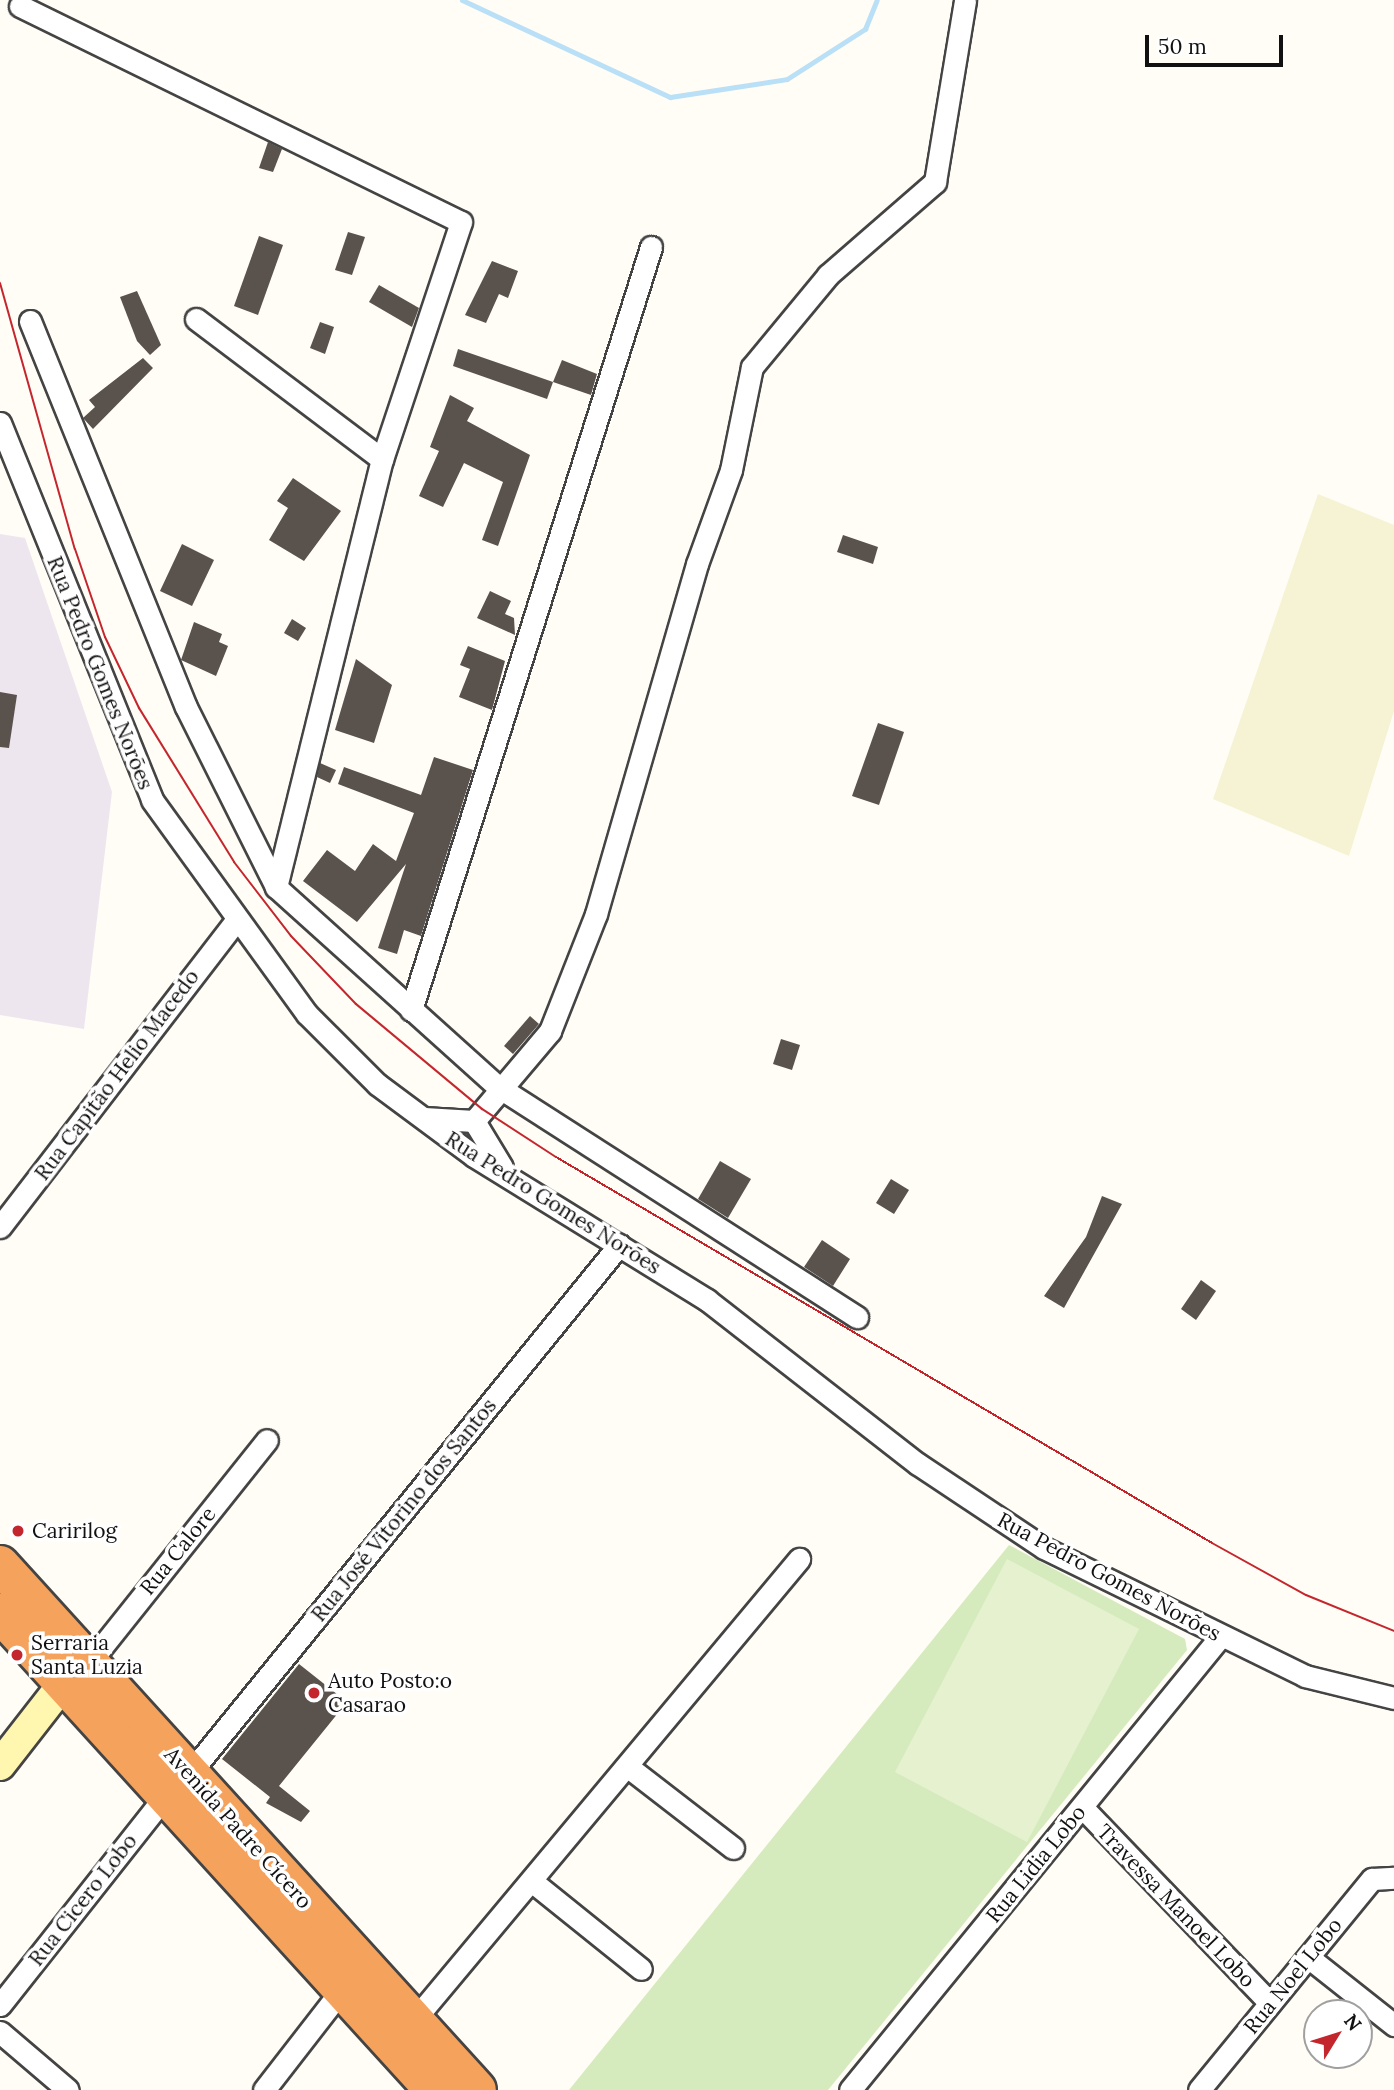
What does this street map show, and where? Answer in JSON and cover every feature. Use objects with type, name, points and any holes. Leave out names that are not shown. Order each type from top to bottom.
[{"type":"highway","name":"Avenida Padre Cícero","points":[[0,1565],[76,1674],[178,1785],[414,2020],[477,2090]]},
{"type":"highway","name":"Avenida Padre Cícero","points":[[0,1613],[76,1674]]},
{"type":"highway","name":"Avenida Padre Cícero","points":[[178,1785],[343,1987],[434,2090]]},
{"type":"street","points":[[474,1121],[497,1086],[550,1031],[596,914],[697,564],[731,470],[752,367],[828,275],[934,182],[965,0]]},
{"type":"street","points":[[20,6],[461,222],[382,459],[276,887]]},
{"type":"street","points":[[411,1010],[651,247]]},
{"type":"street","points":[[195,319],[382,459]]},
{"type":"street","points":[[30,321],[186,707],[276,887],[497,1086],[857,1317]]},
{"type":"street","name":"Rua Pedro Gomes Norões","points":[[0,423],[124,744],[152,800],[234,922],[307,1014],[418,1117],[707,1300],[994,1516],[1220,1637],[1305,1676],[1394,1698]]},
{"type":"street","name":"Rua Capitão Helio Macedo","points":[[0,1227],[234,922]]},
{"type":"street","points":[[418,1117],[474,1121]]},
{"type":"street","points":[[474,1121],[509,1176]]},
{"type":"street","name":"Rua José Vitorino dos Santos","points":[[178,1785],[619,1245]]},
{"type":"street","name":"Rua Calore","points":[[76,1674],[267,1440]]},
{"type":"street","points":[[414,2020],[534,1883],[799,1559]]},
{"type":"street","name":"Rua Lidia Lobo","points":[[850,2090],[1220,1637]]},
{"type":"street","points":[[0,1765],[76,1674]]},
{"type":"street","points":[[627,1766],[733,1848]]},
{"type":"street","name":"Rua Cicero Lobo","points":[[0,2005],[178,1785]]},
{"type":"street","name":"Travessa Manoel Lobo","points":[[1083,1808],[1270,2003]]},
{"type":"street","name":"Rua Noel Lobo","points":[[1199,2090],[1373,1879],[1394,1878]]},
{"type":"street","points":[[534,1883],[640,1969]]},
{"type":"street","points":[[1308,1957],[1394,2025]]},
{"type":"street","points":[[264,2090],[343,1987]]},
{"type":"street","points":[[0,2032],[68,2090]]},
{"type":"shaded area","points":[[1318,494],[1394,525],[1394,711],[1349,856],[1213,799]]},
{"type":"shaded area","points":[[0,534],[25,538],[112,792],[84,1029],[0,1015]]},
{"type":"green space","points":[[1009,1545],[1185,1639],[1187,1650],[828,2090],[569,2090]]},
{"type":"green space","points":[[1007,1559],[1139,1629],[1027,1842],[895,1772]]},
{"type":"building","points":[[268,142],[282,149],[273,172],[259,168]]},
{"type":"building","points":[[348,232],[365,237],[352,275],[335,270]]},
{"type":"building","points":[[259,236],[283,245],[258,315],[234,306]]},
{"type":"building","points":[[492,261],[518,271],[508,298],[499,294],[486,323],[465,315]]},
{"type":"building","points":[[379,285],[419,308],[412,327],[369,302]]},
{"type":"building","points":[[137,291],[161,345],[150,355],[137,341],[120,297]]},
{"type":"building","points":[[320,322],[334,327],[325,354],[310,348]]},
{"type":"building","points":[[458,349],[553,382],[547,399],[453,366]]},
{"type":"building","points":[[143,358],[153,368],[93,429],[83,418],[95,407],[89,400]]},
{"type":"building","points":[[562,360],[597,374],[591,395],[553,382]]},
{"type":"building","points":[[450,395],[474,408],[467,421],[530,455],[498,546],[482,540],[503,482],[464,463],[443,507],[419,496],[439,451],[430,447]]},
{"type":"building","points":[[293,478],[341,511],[304,561],[269,540],[288,508],[277,501]]},
{"type":"building","points":[[843,535],[878,547],[873,564],[837,552]]},
{"type":"building","points":[[182,544],[214,560],[192,606],[160,591]]},
{"type":"building","points":[[490,591],[511,601],[505,614],[514,618],[515,635],[477,618]]},
{"type":"building","points":[[292,619],[306,628],[298,641],[284,633]]},
{"type":"building","points":[[194,622],[222,634],[219,642],[228,646],[216,676],[181,660]]},
{"type":"building","points":[[468,646],[505,661],[492,710],[459,697],[470,669],[460,665]]},
{"type":"building","points":[[356,659],[392,685],[374,743],[335,730]]},
{"type":"building","points":[[0,692],[17,695],[9,748],[0,747]]},
{"type":"building","points":[[878,723],[904,732],[879,805],[852,796]]},
{"type":"building","points":[[434,757],[473,770],[421,936],[404,930],[397,954],[378,948],[406,864],[357,922],[303,881],[327,850],[355,871],[373,844],[396,861],[414,813],[338,784],[344,767],[421,795]]},
{"type":"building","points":[[320,763],[336,770],[330,783],[317,777]]},
{"type":"building","points":[[530,1016],[539,1024],[513,1054],[504,1046]]},
{"type":"building","points":[[781,1039],[800,1045],[792,1070],[773,1064]]},
{"type":"building","points":[[720,1161],[751,1179],[728,1218],[698,1199]]},
{"type":"building","points":[[891,1179],[909,1190],[894,1214],[876,1203]]},
{"type":"building","points":[[1102,1196],[1122,1204],[1064,1308],[1044,1296],[1086,1237]]},
{"type":"building","points":[[822,1240],[850,1259],[833,1286],[804,1267]]},
{"type":"building","points":[[1201,1280],[1216,1291],[1196,1320],[1181,1309]]},
{"type":"building","points":[[299,1664],[347,1702],[279,1786],[310,1811],[301,1822],[266,1803],[270,1797],[222,1759]]},
{"type":"waterway","points":[[462,0],[670,97],[787,79],[865,29],[877,0]]},
{"type":"tram line","points":[[0,283],[75,549],[105,637],[139,708],[234,862],[291,936],[356,1004],[482,1109],[556,1157],[1212,1543],[1306,1595],[1394,1631]]},
{"type":"place","name":"Caririlog","points":[[18,1531]]},
{"type":"place","name":"Serraria Santa Luzia","points":[[17,1655]]},
{"type":"place","name":"Auto Posto:o Casarao","points":[[314,1693]]}]
